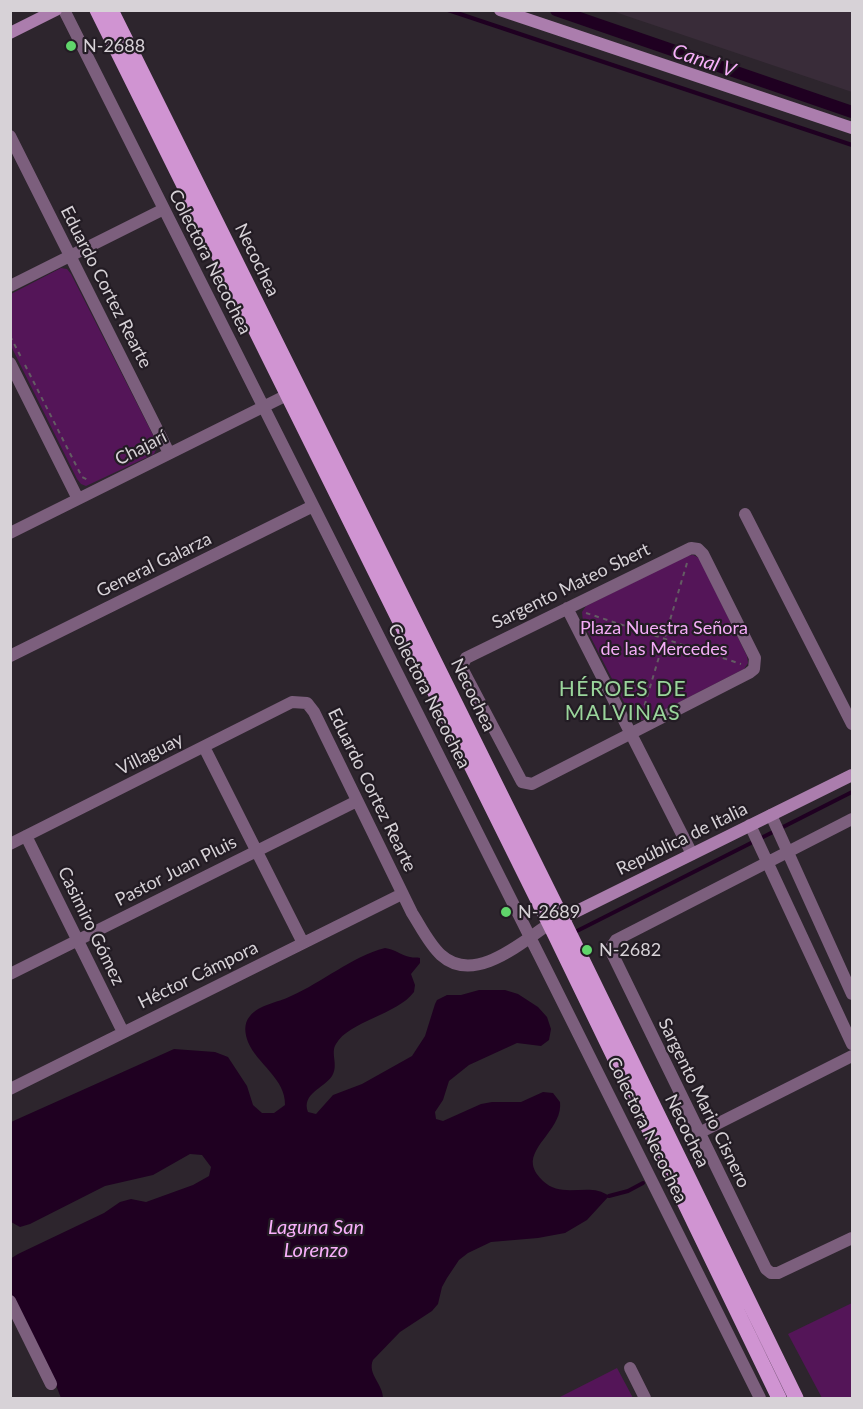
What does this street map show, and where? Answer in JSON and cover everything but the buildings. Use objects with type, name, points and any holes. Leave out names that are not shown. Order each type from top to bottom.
[{"type":"main road","points":[[11,30],[56,10]]},
{"type":"main road","name":"Necochea","points":[[97,10],[287,395],[556,921],[796,1398]]},
{"type":"main road","name":"Necochea","points":[[111,10],[556,921],[779,1398]]},
{"type":"main road","points":[[500,10],[852,128]]},
{"type":"main road","name":"República de Italia","points":[[556,921],[852,775]]},
{"type":"street","name":"Colectora Necochea","points":[[64,10],[760,1398]]},
{"type":"street","name":"Eduardo Cortez Rearte","points":[[10,136],[169,453]]},
{"type":"street","points":[[10,286],[164,209]]},
{"type":"street","points":[[10,363],[78,499]]},
{"type":"street","name":"Chajarí","points":[[10,533],[287,395]]},
{"type":"street","name":"General Galarza","points":[[10,656],[313,506]]},
{"type":"street","points":[[745,514],[852,724]]},
{"type":"street","name":"Sargento Mateo Sbert","points":[[688,549],[698,549],[703,554],[755,658],[755,665],[749,673],[532,784],[525,784],[519,780],[464,672],[463,663],[468,656],[567,608],[688,549]]},
{"type":"street","points":[[567,608],[692,854]]},
{"type":"street","name":"Villaguay","points":[[10,844],[292,702],[307,703]]},
{"type":"street","name":"Eduardo Cortez Rearte","points":[[307,703],[314,712],[402,894],[441,956],[456,964],[481,965],[530,937]]},
{"type":"street","points":[[204,747],[303,943]]},
{"type":"street","name":"Pastor Juan Pluis","points":[[10,974],[357,801]]},
{"type":"street","points":[[771,815],[852,994]]},
{"type":"street","points":[[769,862],[852,819]]},
{"type":"street","points":[[750,825],[852,1044]]},
{"type":"street","name":"Casimiro Gómez","points":[[26,836],[123,1032]]},
{"type":"street","name":"Sargento Mario Cisnero","points":[[769,862],[619,938],[611,945],[611,952],[764,1266],[771,1273],[782,1272],[852,1238]]},
{"type":"street","name":"Héctor Cámpora","points":[[10,1089],[402,894]]},
{"type":"street","name":"República de Italia","points":[[530,937],[556,921]]},
{"type":"street","points":[[699,1133],[852,1056]]},
{"type":"street","points":[[11,1305],[51,1384]]},
{"type":"street","points":[[630,1368],[645,1398]]},
{"type":"path","points":[[10,336],[82,477],[92,481]]},
{"type":"path","points":[[642,714],[687,560],[678,565]]},
{"type":"path","points":[[586,613],[741,664]]},
{"type":"path","points":[[740,668],[743,659]]},
{"type":"path","points":[[635,713],[649,715]]},
{"type":"shaded area","points":[[612,11],[852,11],[852,92]]},
{"type":"green space","points":[[61,268],[67,269],[71,274],[158,445],[154,454],[86,486],[77,479],[11,346],[11,294]]},
{"type":"green space","name":"Plaza Nuestra Señora de las Mercedes","points":[[693,555],[699,558],[747,656],[748,663],[744,669],[644,720],[637,720],[631,716],[583,622],[582,612],[586,606],[686,556]]},
{"type":"green space","points":[[852,1303],[852,1398],[822,1398],[788,1334]]},
{"type":"green space","points":[[617,1368],[633,1398],[558,1398]]},
{"type":"water","name":"Laguna San Lorenzo","points":[[385,948],[420,958],[420,963],[411,974],[415,985],[414,992],[396,1007],[351,1029],[342,1036],[334,1048],[334,1072],[310,1096],[308,1112],[316,1114],[333,1095],[362,1084],[412,1056],[425,1036],[437,1000],[447,995],[461,995],[479,990],[505,990],[518,994],[538,1007],[547,1017],[551,1029],[549,1040],[541,1046],[517,1043],[469,1065],[449,1081],[443,1100],[435,1112],[436,1119],[443,1121],[481,1104],[521,1102],[543,1092],[553,1093],[560,1102],[560,1111],[557,1120],[536,1150],[533,1158],[535,1171],[543,1181],[559,1189],[593,1190],[609,1196],[587,1220],[565,1233],[491,1242],[459,1260],[442,1287],[438,1304],[432,1311],[400,1332],[373,1360],[372,1370],[383,1398],[61,1398],[11,1293],[10,1259],[104,1213],[120,1202],[131,1199],[146,1202],[193,1185],[209,1176],[211,1167],[202,1155],[190,1154],[153,1175],[105,1186],[20,1227],[11,1222],[11,1122],[174,1049],[215,1052],[228,1057],[247,1086],[253,1105],[262,1113],[274,1113],[285,1105],[284,1096],[276,1079],[248,1042],[245,1029],[248,1019],[259,1009],[291,996],[360,957]]},
{"type":"waterway","points":[[448,10],[852,145]]},
{"type":"waterway","name":"Canal V","points":[[556,10],[852,112]]},
{"type":"waterway","points":[[783,827],[852,792]]},
{"type":"waterway","points":[[763,837],[773,832]]},
{"type":"waterway","points":[[573,933],[751,843]]},
{"type":"waterway","points":[[609,1196],[628,1191],[643,1183]]},
{"type":"place","name":"N-2688","points":[[71,46]]},
{"type":"place","name":"N-2689","points":[[506,912]]},
{"type":"place","name":"N-2682","points":[[587,950]]},
{"type":"district","name":"HÉROES DE MALVINAS","points":[[623,701]]}]
